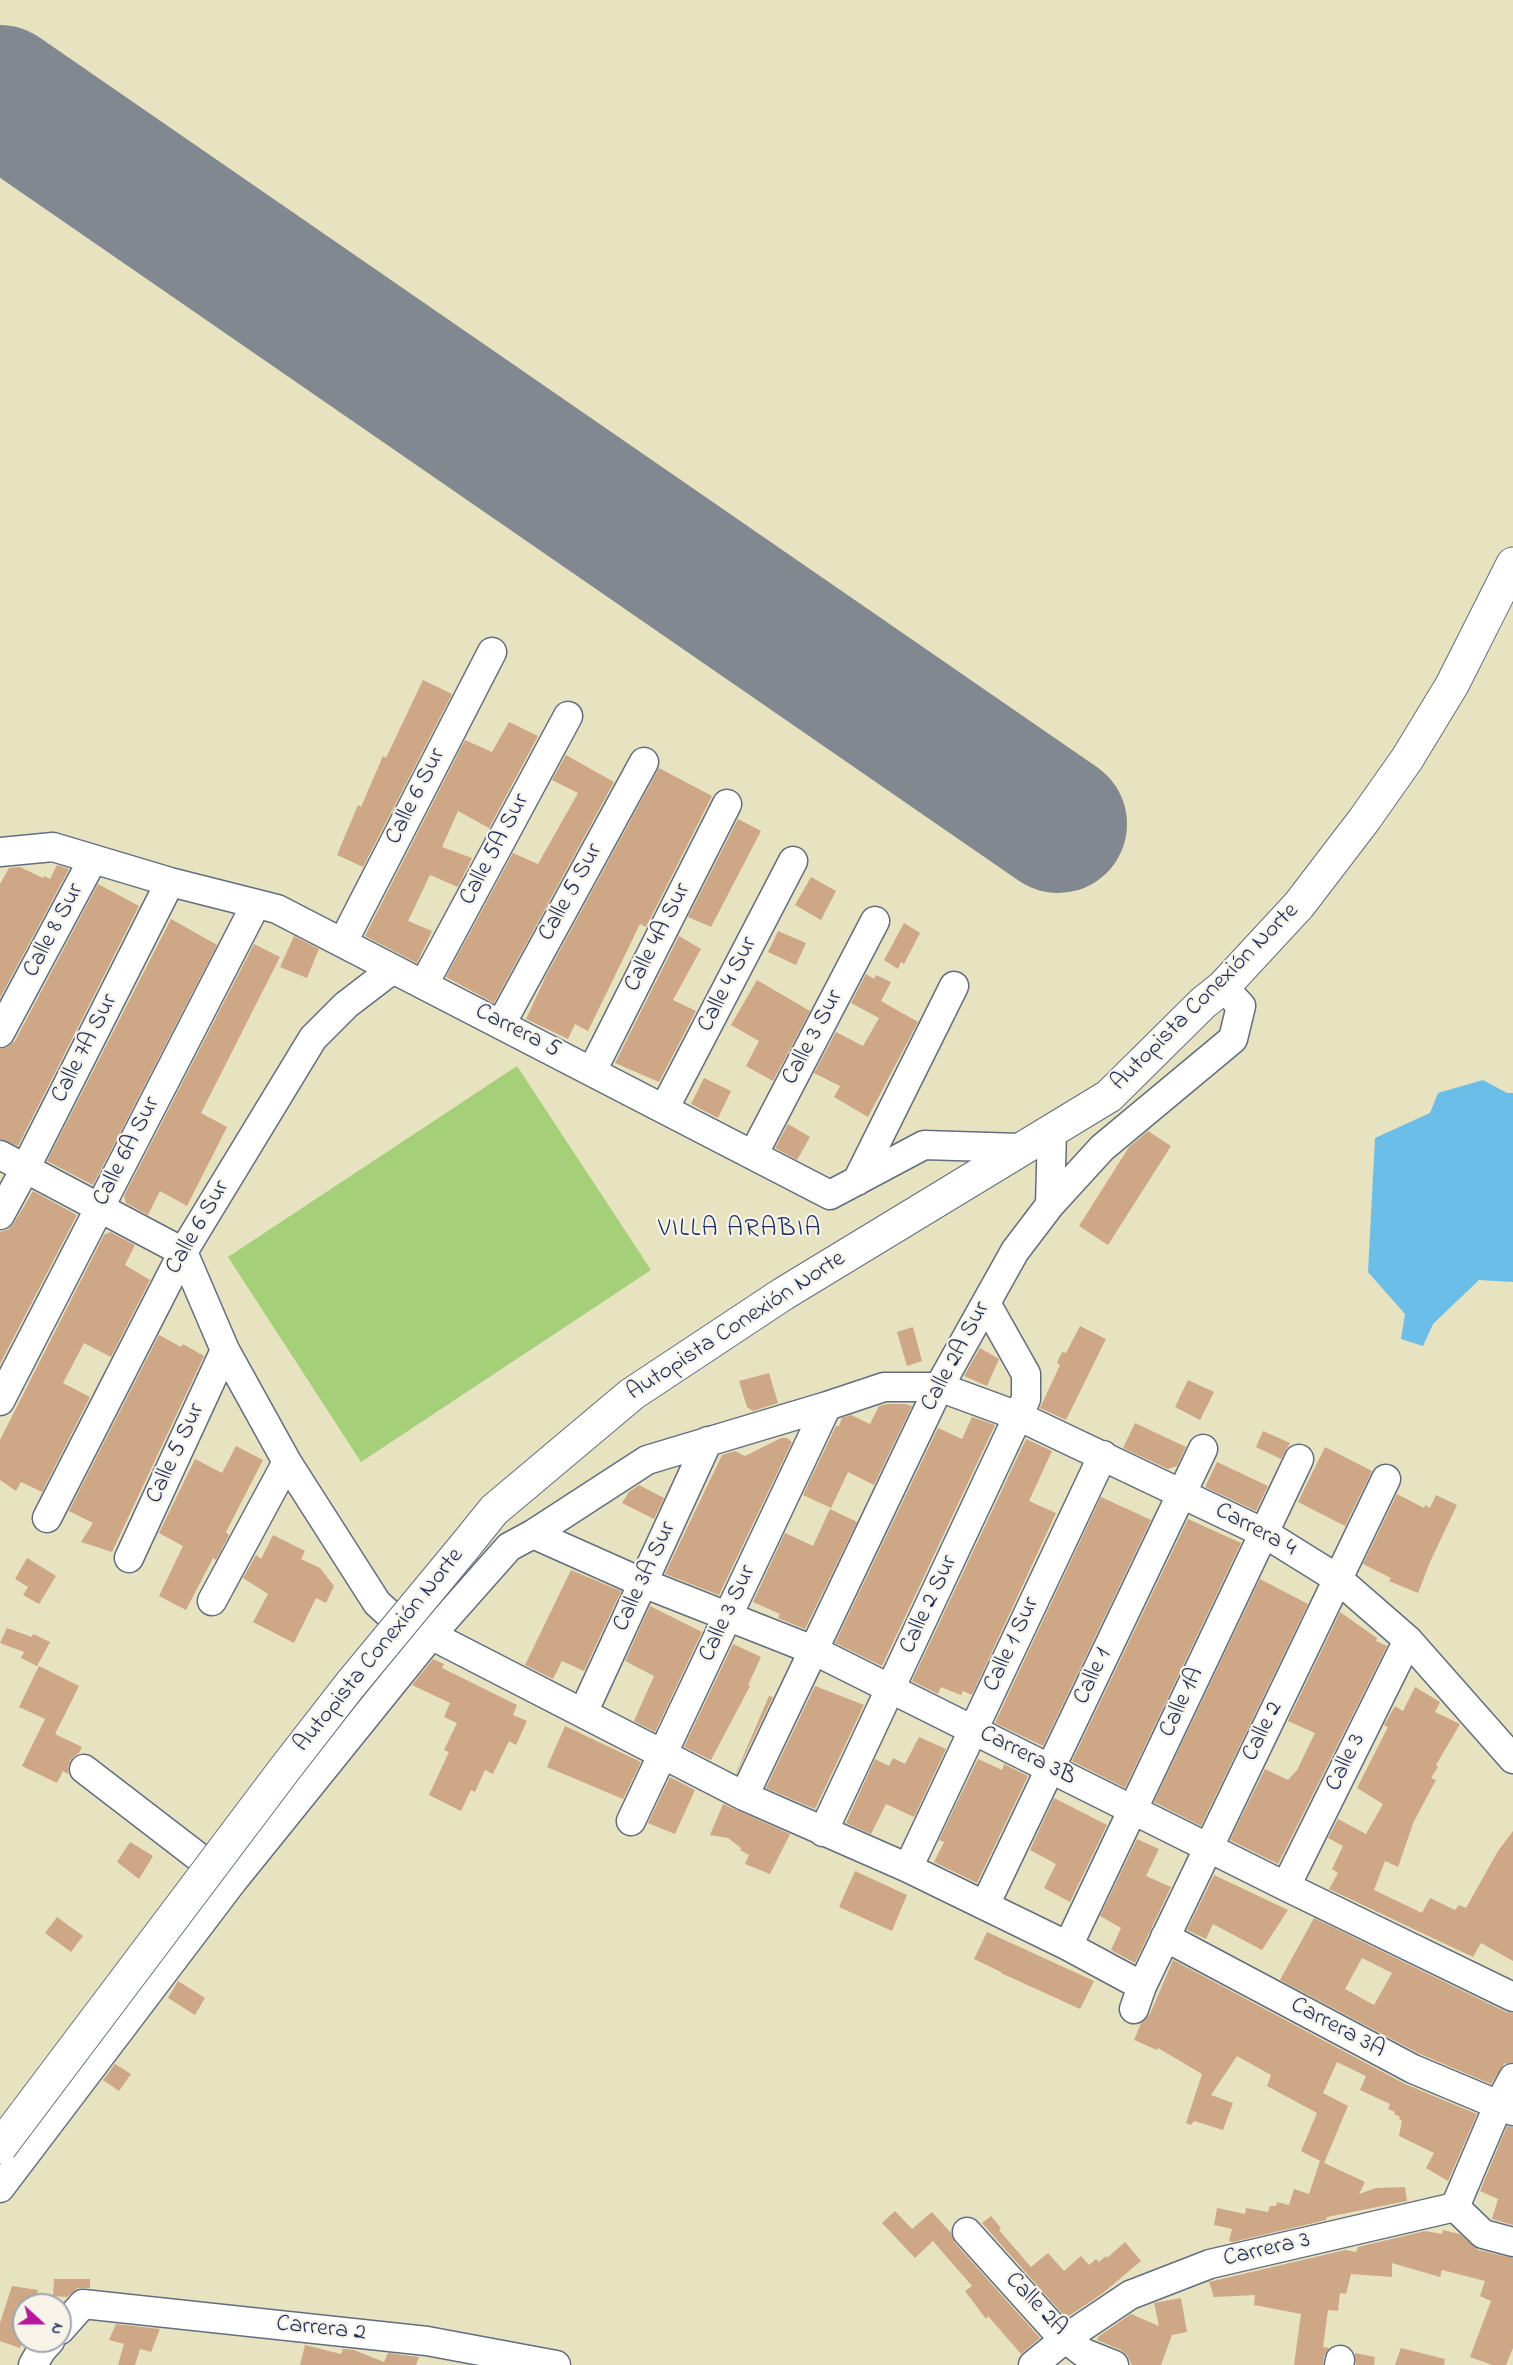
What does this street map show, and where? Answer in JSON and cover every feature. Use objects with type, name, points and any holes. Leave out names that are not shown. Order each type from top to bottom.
[{"type":"highway","name":"Autopista Conexión Norte","points":[[0,2147],[284,1770],[350,1685],[494,1510],[632,1394],[783,1294],[1109,1096],[1203,1003],[1223,987],[1299,905],[1364,820],[1407,759],[1452,684],[1513,564]]},
{"type":"street","name":"Calle 6 Sur","points":[[343,942],[492,652]]},
{"type":"street","name":"Calle 5A Sur","points":[[424,984],[568,716]]},
{"type":"street","name":"Calle 5 Sur","points":[[501,1024],[644,762]]},
{"type":"street","name":"Calle 4A Sur","points":[[592,1071],[726,804]]},
{"type":"street","name":"Carrera 5","points":[[0,853],[53,847],[170,882],[277,909],[830,1195],[924,1145],[1020,1148]]},
{"type":"street","name":"Calle 8 Sur","points":[[0,1033],[93,859]]},
{"type":"street","name":"Calle 4 Sur","points":[[664,1109],[793,861]]},
{"type":"street","name":"Calle 7A Sur","points":[[0,1215],[170,882]]},
{"type":"street","name":"Calle 6A Sur","points":[[0,1401],[256,904]]},
{"type":"street","name":"Calle 3 Sur","points":[[753,1155],[875,921]]},
{"type":"street","name":"Calle 6 Sur","points":[[47,1518],[183,1252],[313,1038],[346,1005],[393,969]]},
{"type":"street","points":[[857,1181],[954,986]]},
{"type":"street","name":"Calle 2A Sur","points":[[744,1796],[939,1387],[1015,1251],[1050,1205],[1102,1148],[1233,1038],[1241,1006],[1223,987]]},
{"type":"street","points":[[1050,1205],[1052,1131]]},
{"type":"street","points":[[0,1155],[183,1252],[225,1350],[287,1462],[377,1604],[388,1613],[744,1796],[908,1868],[1068,1946]]},
{"type":"street","name":"Calle 2 Sur","points":[[823,1832],[1026,1399],[1026,1374],[986,1303]]},
{"type":"street","name":"Calle 5 Sur","points":[[129,1558],[225,1350]]},
{"type":"street","points":[[0,2188],[232,1882],[432,1634],[509,1547],[533,1534],[647,1460],[884,1387],[939,1387]]},
{"type":"street","name":"Carrera 4","points":[[939,1387],[1018,1416],[1182,1493],[1264,1533],[1338,1579],[1408,1640],[1513,1759]]},
{"type":"street","name":"Calle 3 Sur","points":[[631,1821],[827,1406]]},
{"type":"street","name":"Calle 3A Sur","points":[[584,1713],[708,1441]]},
{"type":"street","name":"Calle 1","points":[[985,1905],[1203,1449]]},
{"type":"street","name":"Calle 1 Sur","points":[[908,1868],[1103,1455]]},
{"type":"street","name":"Calle 1A","points":[[1068,1946],[1299,1459]]},
{"type":"street","points":[[212,1601],[287,1462]]},
{"type":"street","name":"Calle 2","points":[[1068,1946],[1138,1997],[1386,1479]]},
{"type":"street","name":"Carrera 3B","points":[[533,1534],[643,1583],[813,1650],[1208,1848],[1513,1997]]},
{"type":"street","name":"Calle 3","points":[[1286,1886],[1408,1640]]},
{"type":"street","points":[[84,1769],[232,1882]]},
{"type":"street","name":"Carrera 3A","points":[[1165,1937],[1413,2069],[1505,2109]]},
{"type":"street","points":[[1513,2078],[1505,2109],[1455,2207],[1483,2234],[1513,2242]]},
{"type":"street","name":"Carrera 3","points":[[1033,2365],[1066,2338],[1130,2295],[1210,2264],[1455,2207]]},
{"type":"street","name":"Calle 2A","points":[[967,2232],[1057,2332],[1084,2353],[1114,2365]]},
{"type":"street","name":"Carrera 2","points":[[72,2316],[83,2304],[427,2341],[556,2365]]},
{"type":"green space","points":[[517,1066],[651,1270],[361,1462],[228,1257]]},
{"type":"water","points":[[1483,1080],[1507,1093],[1513,1093],[1513,1282],[1479,1280],[1433,1324],[1423,1346],[1401,1339],[1405,1314],[1368,1272],[1375,1138],[1430,1113],[1438,1093]]},
{"type":"building","points":[[423,680],[452,694],[363,867],[337,855],[358,805],[361,807],[383,756],[386,758]]},
{"type":"building","points":[[509,722],[538,736],[489,828],[458,811],[442,847],[472,858],[458,887],[430,875],[408,921],[432,931],[417,963],[365,936],[465,740],[492,752]]},
{"type":"building","points":[[566,755],[614,782],[494,1003],[446,977],[513,853],[538,864],[578,793],[552,780]]},
{"type":"building","points":[[659,768],[712,796],[646,927],[640,924],[588,1031],[575,1024],[568,1039],[526,1019],[546,976]]},
{"type":"building","points":[[738,819],[761,831],[711,927],[688,917]]},
{"type":"building","points":[[57,865],[69,869],[0,998],[0,884],[9,868],[20,867],[50,879]]},
{"type":"building","points":[[811,877],[836,891],[821,920],[795,905]]},
{"type":"building","points":[[98,884],[139,906],[18,1146],[0,1139],[0,1049],[8,1047],[15,1041]]},
{"type":"building","points":[[171,919],[217,945],[93,1185],[47,1161]]},
{"type":"building","points":[[904,923],[920,933],[904,964],[901,962],[898,969],[884,960]]},
{"type":"building","points":[[778,931],[806,943],[796,965],[768,952]]},
{"type":"building","points":[[294,936],[319,949],[307,978],[280,967]]},
{"type":"building","points":[[679,936],[701,949],[673,1000],[696,1011],[659,1082],[615,1063]]},
{"type":"building","points":[[254,944],[280,957],[201,1113],[227,1127],[187,1206],[160,1191],[148,1215],[126,1203],[124,1196]]},
{"type":"building","points":[[866,974],[874,979],[876,975],[891,982],[881,1001],[918,1022],[868,1117],[834,1097],[840,1086],[814,1073],[836,1032],[863,1046],[879,1018],[851,1003]]},
{"type":"building","points":[[757,980],[810,1011],[773,1081],[746,1066],[759,1041],[731,1025]]},
{"type":"building","points":[[704,1078],[731,1091],[718,1118],[691,1104]]},
{"type":"building","points":[[788,1124],[810,1137],[797,1160],[775,1148]]},
{"type":"building","points":[[1148,1131],[1171,1146],[1108,1245],[1079,1226],[1129,1147]]},
{"type":"building","points":[[33,1191],[77,1215],[0,1364],[0,1232],[9,1229],[14,1223]]},
{"type":"building","points":[[110,1232],[135,1245],[125,1265],[150,1280],[111,1357],[84,1343],[63,1383],[90,1397],[42,1492],[21,1482],[16,1491],[0,1480],[0,1440],[104,1235]]},
{"type":"building","points":[[1080,1326],[1106,1339],[1066,1420],[1040,1408],[1060,1365],[1057,1363],[1062,1352],[1066,1353]]},
{"type":"building","points":[[913,1327],[922,1361],[907,1366],[897,1332]]},
{"type":"building","points":[[159,1335],[181,1347],[183,1344],[204,1356],[112,1552],[81,1542],[93,1523],[69,1511]]},
{"type":"building","points":[[980,1348],[999,1359],[987,1386],[964,1376]]},
{"type":"building","points":[[769,1373],[778,1403],[753,1411],[747,1407],[739,1381]]},
{"type":"building","points":[[1188,1380],[1214,1392],[1200,1420],[1175,1407]]},
{"type":"building","points":[[887,1404],[912,1406],[874,1485],[848,1472],[831,1508],[803,1495],[842,1418],[851,1415],[870,1424],[879,1406]]},
{"type":"building","points":[[972,1417],[995,1425],[882,1666],[835,1643],[938,1428],[962,1439]]},
{"type":"building","points":[[1135,1423],[1186,1447],[1177,1466],[1168,1469],[1123,1448]]},
{"type":"building","points":[[1263,1431],[1290,1443],[1281,1459],[1256,1447]]},
{"type":"building","points":[[781,1438],[787,1438],[792,1442],[719,1595],[665,1574],[722,1455],[735,1451],[745,1456]]},
{"type":"building","points":[[1026,1439],[1052,1451],[1029,1501],[1056,1513],[972,1695],[963,1691],[961,1695],[941,1687],[938,1694],[912,1681]]},
{"type":"building","points":[[236,1446],[263,1460],[226,1532],[229,1535],[216,1560],[213,1558],[186,1610],[159,1596],[183,1546],[159,1533],[195,1459],[222,1473]]},
{"type":"building","points":[[1325,1447],[1372,1471],[1345,1526],[1298,1502]]},
{"type":"building","points":[[1217,1462],[1268,1486],[1256,1511],[1205,1487]]},
{"type":"building","points":[[639,1485],[664,1498],[654,1519],[622,1503],[629,1492]]},
{"type":"building","points":[[1397,1494],[1424,1508],[1425,1505],[1430,1508],[1436,1495],[1457,1505],[1418,1593],[1389,1581],[1391,1578],[1363,1564]]},
{"type":"building","points":[[1101,1497],[1151,1520],[1043,1746],[995,1723]]},
{"type":"building","points":[[830,1509],[857,1522],[805,1629],[778,1618],[780,1614],[753,1602],[785,1533],[813,1546]]},
{"type":"building","points":[[1188,1519],[1241,1543],[1125,1788],[1072,1761]]},
{"type":"building","points":[[273,1535],[305,1551],[301,1559],[320,1568],[334,1586],[326,1603],[316,1598],[294,1643],[253,1622],[268,1594],[243,1578],[256,1555],[261,1559]]},
{"type":"building","points":[[27,1558],[56,1576],[39,1604],[23,1595],[28,1587],[15,1579]]},
{"type":"building","points":[[571,1570],[621,1591],[584,1671],[562,1661],[553,1679],[525,1665]]},
{"type":"building","points":[[1260,1579],[1308,1604],[1201,1826],[1154,1802]]},
{"type":"building","points":[[650,1606],[702,1632],[655,1732],[634,1721],[654,1676],[625,1661]]},
{"type":"building","points":[[1340,1612],[1377,1638],[1376,1641],[1387,1646],[1278,1864],[1230,1840],[1265,1769],[1288,1780],[1297,1770],[1315,1733],[1288,1721]]},
{"type":"building","points":[[7,1628],[32,1637],[33,1634],[50,1642],[37,1666],[21,1658],[24,1652],[0,1643]]},
{"type":"building","points":[[733,1644],[761,1657],[748,1685],[750,1686],[711,1760],[684,1747]]},
{"type":"building","points":[[433,1659],[444,1664],[442,1668],[517,1705],[513,1715],[527,1721],[516,1745],[509,1741],[493,1774],[485,1770],[475,1792],[471,1790],[461,1811],[429,1795],[449,1752],[444,1750],[457,1723],[444,1717],[450,1703],[412,1685]]},
{"type":"building","points":[[39,1666],[79,1686],[55,1734],[82,1747],[79,1753],[71,1759],[68,1774],[63,1771],[57,1783],[22,1766],[45,1719],[19,1707]]},
{"type":"building","points":[[815,1686],[864,1705],[815,1809],[766,1788]]},
{"type":"building","points":[[1415,1687],[1440,1702],[1435,1712],[1460,1724],[1436,1765],[1438,1767],[1431,1778],[1436,1780],[1414,1821],[1398,1867],[1385,1861],[1374,1890],[1422,1913],[1430,1898],[1455,1910],[1459,1905],[1466,1908],[1498,1851],[1513,1831],[1513,1961],[1481,1943],[1473,1957],[1329,1889],[1338,1873],[1332,1869],[1343,1846],[1328,1838],[1338,1819],[1366,1834],[1383,1804],[1357,1788],[1388,1727],[1384,1725],[1395,1706],[1403,1711]]},
{"type":"building","points":[[769,1696],[773,1697],[736,1774],[736,1773]]},
{"type":"building","points":[[565,1726],[641,1762],[623,1799],[547,1767]]},
{"type":"building","points":[[919,1737],[946,1749],[914,1817],[886,1804],[871,1834],[846,1823],[875,1759],[889,1766],[893,1758],[905,1764]]},
{"type":"building","points":[[978,1759],[1002,1770],[1004,1764],[1028,1776],[977,1883],[934,1862],[944,1842],[939,1840]]},
{"type":"building","points":[[670,1777],[695,1790],[675,1834],[648,1823]]},
{"type":"building","points":[[1054,1798],[1107,1825],[1070,1902],[1044,1888],[1056,1864],[1030,1850]]},
{"type":"building","points":[[723,1804],[790,1834],[770,1874],[745,1864],[749,1855],[728,1838],[710,1835]]},
{"type":"building","points":[[1137,1839],[1159,1849],[1146,1876],[1171,1887],[1135,1963],[1111,1950],[1121,1928],[1100,1916]]},
{"type":"building","points":[[130,1842],[153,1856],[139,1879],[117,1862]]},
{"type":"building","points":[[855,1871],[907,1895],[892,1931],[839,1907]]},
{"type":"building","points":[[1214,1875],[1288,1910],[1262,1950],[1213,1924],[1206,1939],[1187,1930]]},
{"type":"building","points":[[57,1917],[83,1936],[71,1952],[45,1933]]},
{"type":"building","points":[[1314,1918],[1506,2012],[1513,2013],[1513,2062],[1504,2064],[1491,2084],[1420,2054],[1280,1980]],"holes":[[[1362,1958],[1392,1973],[1374,2005],[1345,1989]]]},
{"type":"building","points":[[987,1932],[1094,1981],[1080,2009],[974,1959]]},
{"type":"building","points":[[1173,1960],[1405,2084],[1477,2114],[1448,2181],[1426,2168],[1434,2153],[1399,2136],[1402,2121],[1394,2114],[1395,2112],[1388,2109],[1390,2104],[1360,2090],[1366,2076],[1337,2062],[1323,2093],[1348,2106],[1324,2163],[1301,2151],[1317,2113],[1267,2086],[1271,2075],[1237,2056],[1211,2095],[1233,2103],[1223,2130],[1194,2121],[1191,2125],[1186,2123],[1202,2074],[1158,2048],[1157,2050],[1134,2040],[1141,2023],[1150,2014]]},
{"type":"building","points":[[178,1981],[205,1998],[195,2015],[168,1998]]},
{"type":"building","points":[[115,2064],[131,2074],[119,2091],[103,2080]]},
{"type":"building","points":[[1507,2126],[1513,2127],[1513,2225],[1492,2219],[1498,2199],[1480,2191]]},
{"type":"building","points":[[1320,2161],[1365,2182],[1359,2194],[1376,2188],[1405,2187],[1407,2201],[1327,2217],[1326,2220],[1233,2242],[1229,2241],[1232,2229],[1214,2225],[1217,2208],[1245,2214],[1246,2208],[1268,2212],[1270,2206],[1276,2206],[1277,2202],[1289,2205],[1294,2189],[1309,2194]]},
{"type":"building","points":[[895,2211],[912,2229],[932,2212],[951,2233],[955,2243],[1040,2338],[1021,2354],[988,2316],[986,2319],[965,2291],[972,2286],[933,2241],[915,2258],[882,2223]]},
{"type":"building","points":[[991,2216],[1001,2228],[999,2230],[1031,2267],[1048,2253],[1064,2271],[1081,2256],[1089,2265],[1096,2259],[1099,2262],[1106,2256],[1107,2258],[1125,2242],[1141,2261],[1103,2293],[1066,2318],[982,2223]]},
{"type":"building","points":[[1443,2230],[1460,2234],[1478,2250],[1513,2258],[1513,2348],[1506,2365],[1492,2365],[1470,2357],[1491,2301],[1480,2296],[1485,2281],[1442,2270],[1440,2277],[1392,2263],[1392,2277],[1351,2274],[1346,2294],[1340,2293],[1338,2311],[1328,2310],[1323,2347],[1329,2348],[1324,2356],[1323,2365],[1294,2365],[1301,2314],[1254,2305],[1255,2295],[1214,2297],[1209,2282],[1345,2250],[1356,2252],[1358,2247],[1425,2231],[1442,2234]]},
{"type":"building","points":[[54,2279],[90,2279],[90,2288],[78,2288],[72,2293],[53,2293]]},
{"type":"building","points":[[12,2286],[38,2290],[37,2293],[12,2293],[12,2345],[0,2341],[0,2323]]},
{"type":"building","points":[[1181,2298],[1187,2332],[1172,2335],[1161,2365],[1132,2365],[1127,2355],[1121,2350],[1097,2340],[1099,2336],[1131,2314],[1159,2326],[1154,2303]]},
{"type":"building","points":[[116,2324],[160,2329],[151,2352],[140,2349],[135,2365],[118,2365],[124,2344],[109,2340]]},
{"type":"building","points":[[305,2345],[341,2354],[343,2349],[354,2350],[384,2362],[388,2353],[419,2357],[416,2365],[300,2365]]},
{"type":"building","points":[[1401,2348],[1445,2359],[1444,2365],[1395,2365]]},
{"type":"building","points":[[1355,2353],[1375,2357],[1374,2365],[1356,2365]]},
{"type":"runway","points":[[0,94],[1058,824]]},
{"type":"district","name":"VILLA ARABIA","points":[[740,1231]]}]
